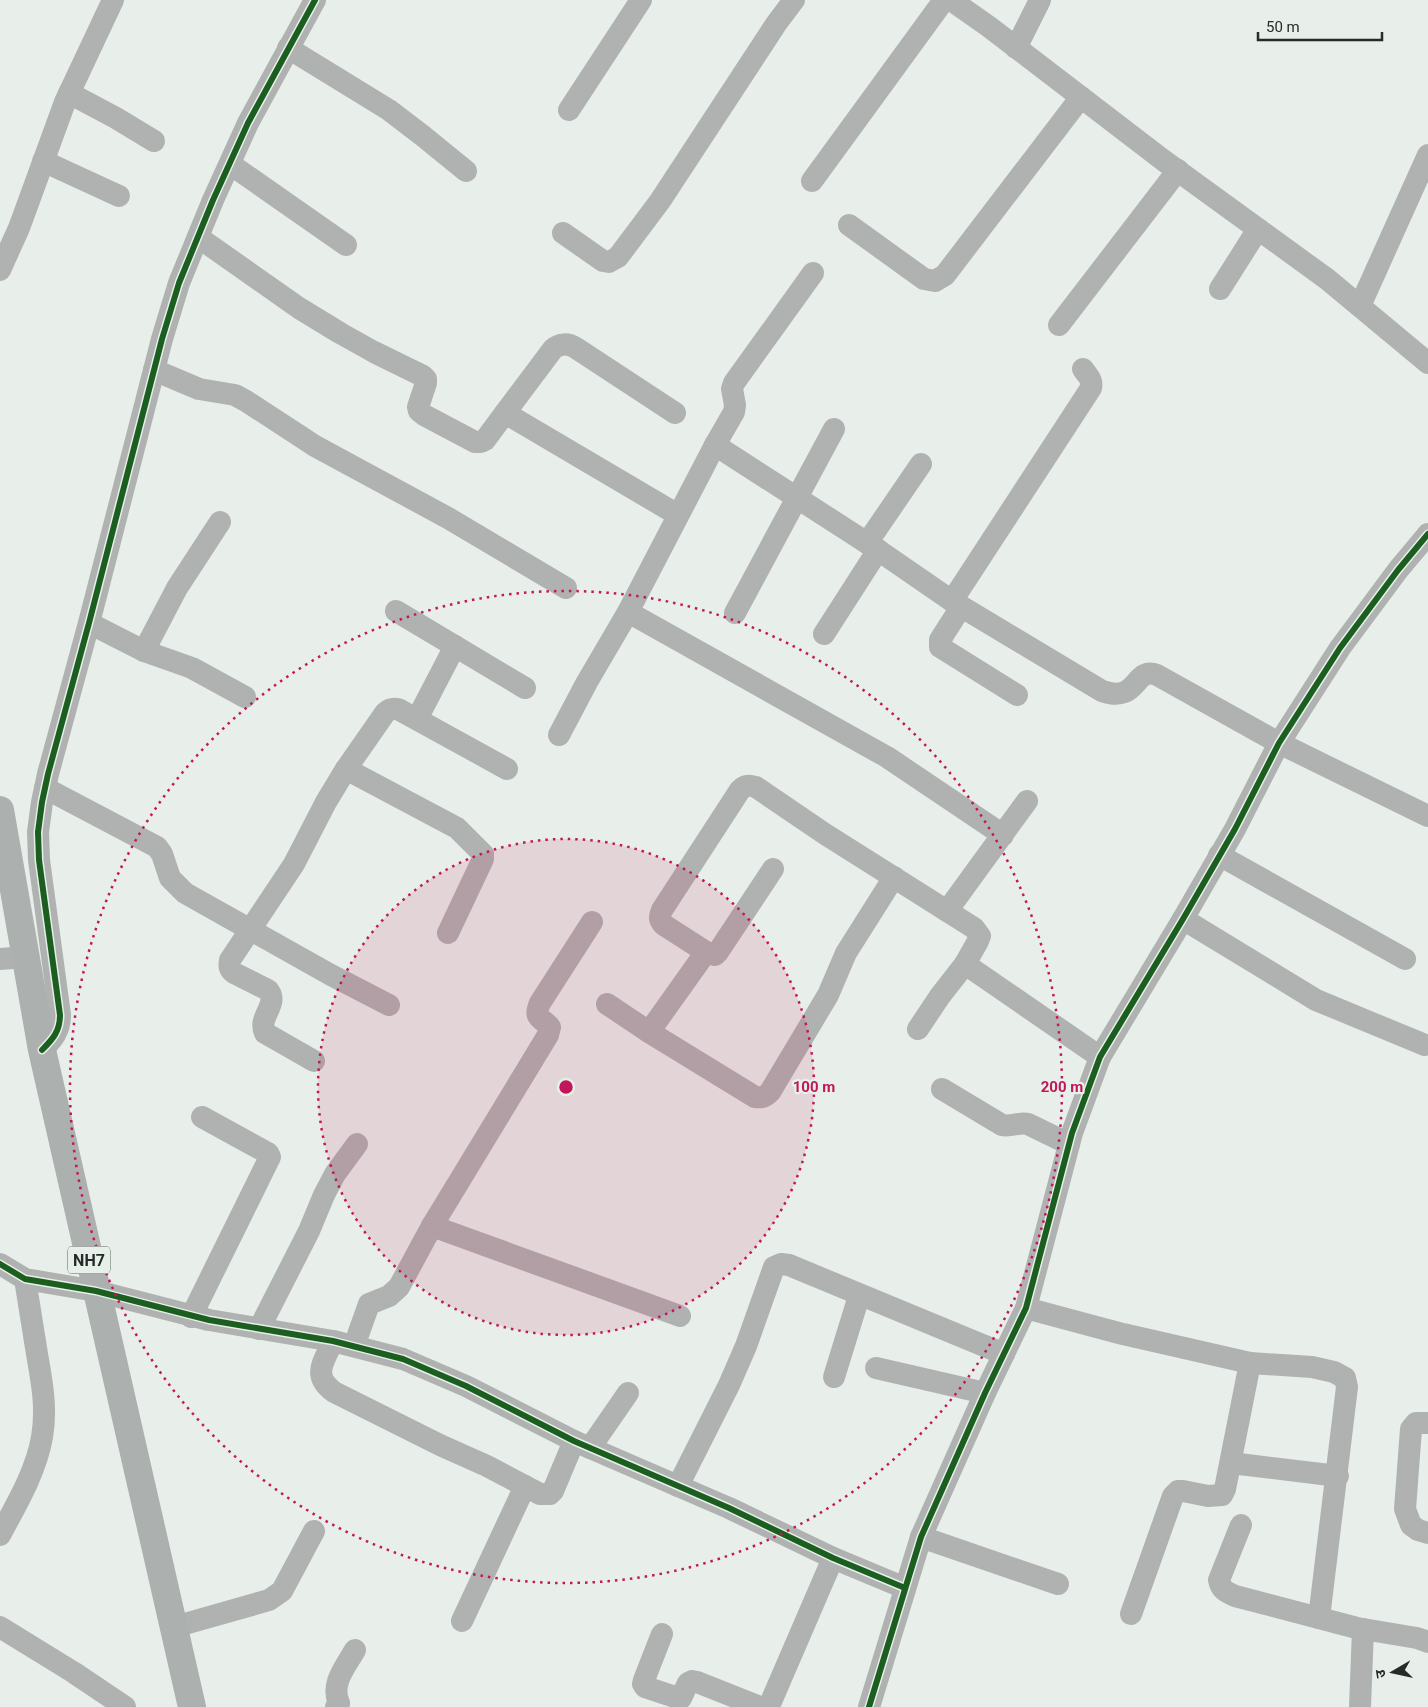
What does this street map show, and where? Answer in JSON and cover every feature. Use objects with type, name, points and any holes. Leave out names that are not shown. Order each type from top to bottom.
[{"type":"highway","name":"NH7","points":[[0,810],[13,958],[42,1050],[192,1707]]},
{"type":"street","points":[[0,270],[19,228],[69,93],[113,0]]},
{"type":"street","points":[[569,110],[641,0]]},
{"type":"street","points":[[563,233],[603,261],[609,262],[618,258],[660,200],[776,24],[794,0]]},
{"type":"street","points":[[812,181],[944,0]]},
{"type":"street","points":[[951,0],[1327,279],[1428,363]]},
{"type":"street","points":[[1016,48],[1040,0]]},
{"type":"street","points":[[42,1050],[57,1034],[60,1025],[39,860],[38,832],[45,788],[154,370],[179,283],[248,123],[288,48],[306,3]]},
{"type":"street","points":[[288,48],[389,110],[466,171]]},
{"type":"street","points":[[69,93],[154,141]]},
{"type":"street","points":[[849,225],[924,279],[935,281],[945,274],[1081,97]]},
{"type":"street","points":[[1360,306],[1428,155]]},
{"type":"street","points":[[43,161],[119,196]]},
{"type":"street","points":[[230,164],[346,245]]},
{"type":"street","points":[[1059,325],[1178,170]]},
{"type":"street","points":[[1220,290],[1258,229]]},
{"type":"street","points":[[198,237],[299,308],[374,352],[423,376],[426,379],[426,383],[418,407],[419,411],[470,441],[481,442],[485,440],[553,349],[563,344],[576,348],[675,413]]},
{"type":"street","points":[[559,735],[587,682],[628,612],[734,412],[735,405],[732,389],[734,383],[813,273]]},
{"type":"street","points":[[1017,695],[940,647],[940,640],[956,604],[1092,388],[1093,383],[1083,369]]},
{"type":"street","points":[[154,370],[199,389],[235,395],[315,446],[448,518],[566,588]]},
{"type":"street","points":[[505,414],[678,516]]},
{"type":"street","points":[[735,613],[834,430]]},
{"type":"street","points":[[715,445],[872,546],[956,604],[1102,691],[1120,695],[1126,693],[1146,674],[1151,673],[1279,743],[1428,816]]},
{"type":"street","points":[[824,634],[872,546],[921,464]]},
{"type":"street","points":[[144,651],[177,588],[220,522]]},
{"type":"street","points":[[869,1707],[921,1537],[985,1393],[1026,1308],[1069,1144],[1100,1057],[1220,855],[1279,743],[1340,648],[1398,570],[1428,534]]},
{"type":"street","points":[[396,611],[525,688]]},
{"type":"street","points":[[628,612],[887,757],[1002,835]]},
{"type":"street","points":[[89,623],[144,651],[192,668],[246,697]]},
{"type":"street","points":[[416,719],[456,646]]},
{"type":"street","points":[[314,1061],[264,1032],[262,1028],[263,1022],[272,1001],[271,993],[234,973],[230,969],[230,960],[294,864],[326,802],[346,769],[389,709],[398,709],[507,769]]},
{"type":"street","points":[[346,769],[457,828],[482,854],[483,859],[448,933]]},
{"type":"street","points":[[774,869],[715,955],[706,952],[660,921],[659,915],[744,786],[756,787],[825,834],[974,928],[980,936],[965,964],[940,996],[918,1029]]},
{"type":"street","points":[[45,788],[157,847],[162,854],[170,878],[185,893],[331,975],[390,1005]]},
{"type":"street","points":[[948,911],[1027,801]]},
{"type":"street","points":[[1220,855],[1405,959]]},
{"type":"street","points":[[607,1004],[755,1096],[760,1098],[765,1096],[770,1092],[828,995],[846,953],[894,877]]},
{"type":"street","points":[[1183,919],[1316,1000],[1425,1045]]},
{"type":"street","points":[[592,922],[537,1010],[539,1018],[550,1027],[548,1035],[432,1226],[399,1287],[389,1296],[369,1304],[344,1343],[321,1371],[321,1379],[334,1392],[440,1445],[487,1466],[540,1494],[550,1494],[582,1445],[628,1393]]},
{"type":"street","points":[[650,1032],[706,952]]},
{"type":"street","points":[[965,964],[1100,1057]]},
{"type":"street","points":[[942,1089],[1002,1125],[1028,1124],[1069,1144]]},
{"type":"street","points":[[191,1317],[270,1157],[264,1150],[202,1117]]},
{"type":"street","points":[[259,1329],[309,1231],[335,1174],[357,1144]]},
{"type":"street","points":[[432,1226],[680,1316]]},
{"type":"street","points":[[0,1264],[25,1278],[96,1291],[191,1317],[344,1343],[403,1359],[466,1386],[582,1445],[678,1486],[833,1558],[906,1588]]},
{"type":"street","points":[[678,1486],[729,1385],[746,1346],[774,1268],[781,1264],[789,1265],[859,1296],[1004,1354]]},
{"type":"street","points":[[0,1535],[16,1507],[35,1463],[42,1438],[45,1414],[42,1381],[25,1278]]},
{"type":"street","points":[[834,1377],[859,1296]]},
{"type":"street","points":[[1026,1308],[1124,1334],[1250,1363],[1312,1367],[1334,1372],[1345,1378],[1347,1386],[1338,1476],[1319,1618]]},
{"type":"street","points":[[1132,1614],[1173,1496],[1183,1491],[1208,1496],[1222,1495],[1225,1489],[1250,1363]]},
{"type":"street","points":[[876,1368],[985,1393]]},
{"type":"street","points":[[1428,1423],[1416,1424],[1411,1429],[1405,1509],[1411,1525],[1418,1530],[1428,1533]]},
{"type":"street","points":[[1230,1463],[1338,1476]]},
{"type":"street","points":[[462,1620],[525,1486]]},
{"type":"street","points":[[1241,1525],[1219,1580],[1220,1586],[1225,1591],[1235,1596],[1319,1618],[1428,1642]]},
{"type":"street","points":[[174,1626],[269,1600],[282,1591],[314,1531]]},
{"type":"street","points":[[921,1537],[1058,1584]]},
{"type":"street","points":[[767,1707],[770,1704],[833,1558]]},
{"type":"street","points":[[0,1627],[125,1707]]},
{"type":"street","points":[[1360,1707],[1363,1629]]},
{"type":"street","points":[[662,1634],[644,1680],[643,1684],[645,1687],[680,1698],[688,1683],[692,1681],[760,1707]]},
{"type":"street","points":[[340,1706],[335,1687],[355,1650]]},
{"type":"cycle path","points":[[42,1050],[55,1034],[59,1026],[60,1015],[39,860],[38,832],[48,774],[162,339],[179,283],[213,200],[248,123],[315,0]]},
{"type":"cycle path","points":[[869,1707],[921,1537],[985,1393],[1026,1308],[1072,1133],[1100,1057],[1235,829],[1279,743],[1340,648],[1398,570],[1428,534]]},
{"type":"cycle path","points":[[0,1264],[25,1279],[96,1291],[209,1320],[333,1341],[403,1359],[466,1386],[574,1441],[729,1508],[833,1558],[905,1588]]}]
